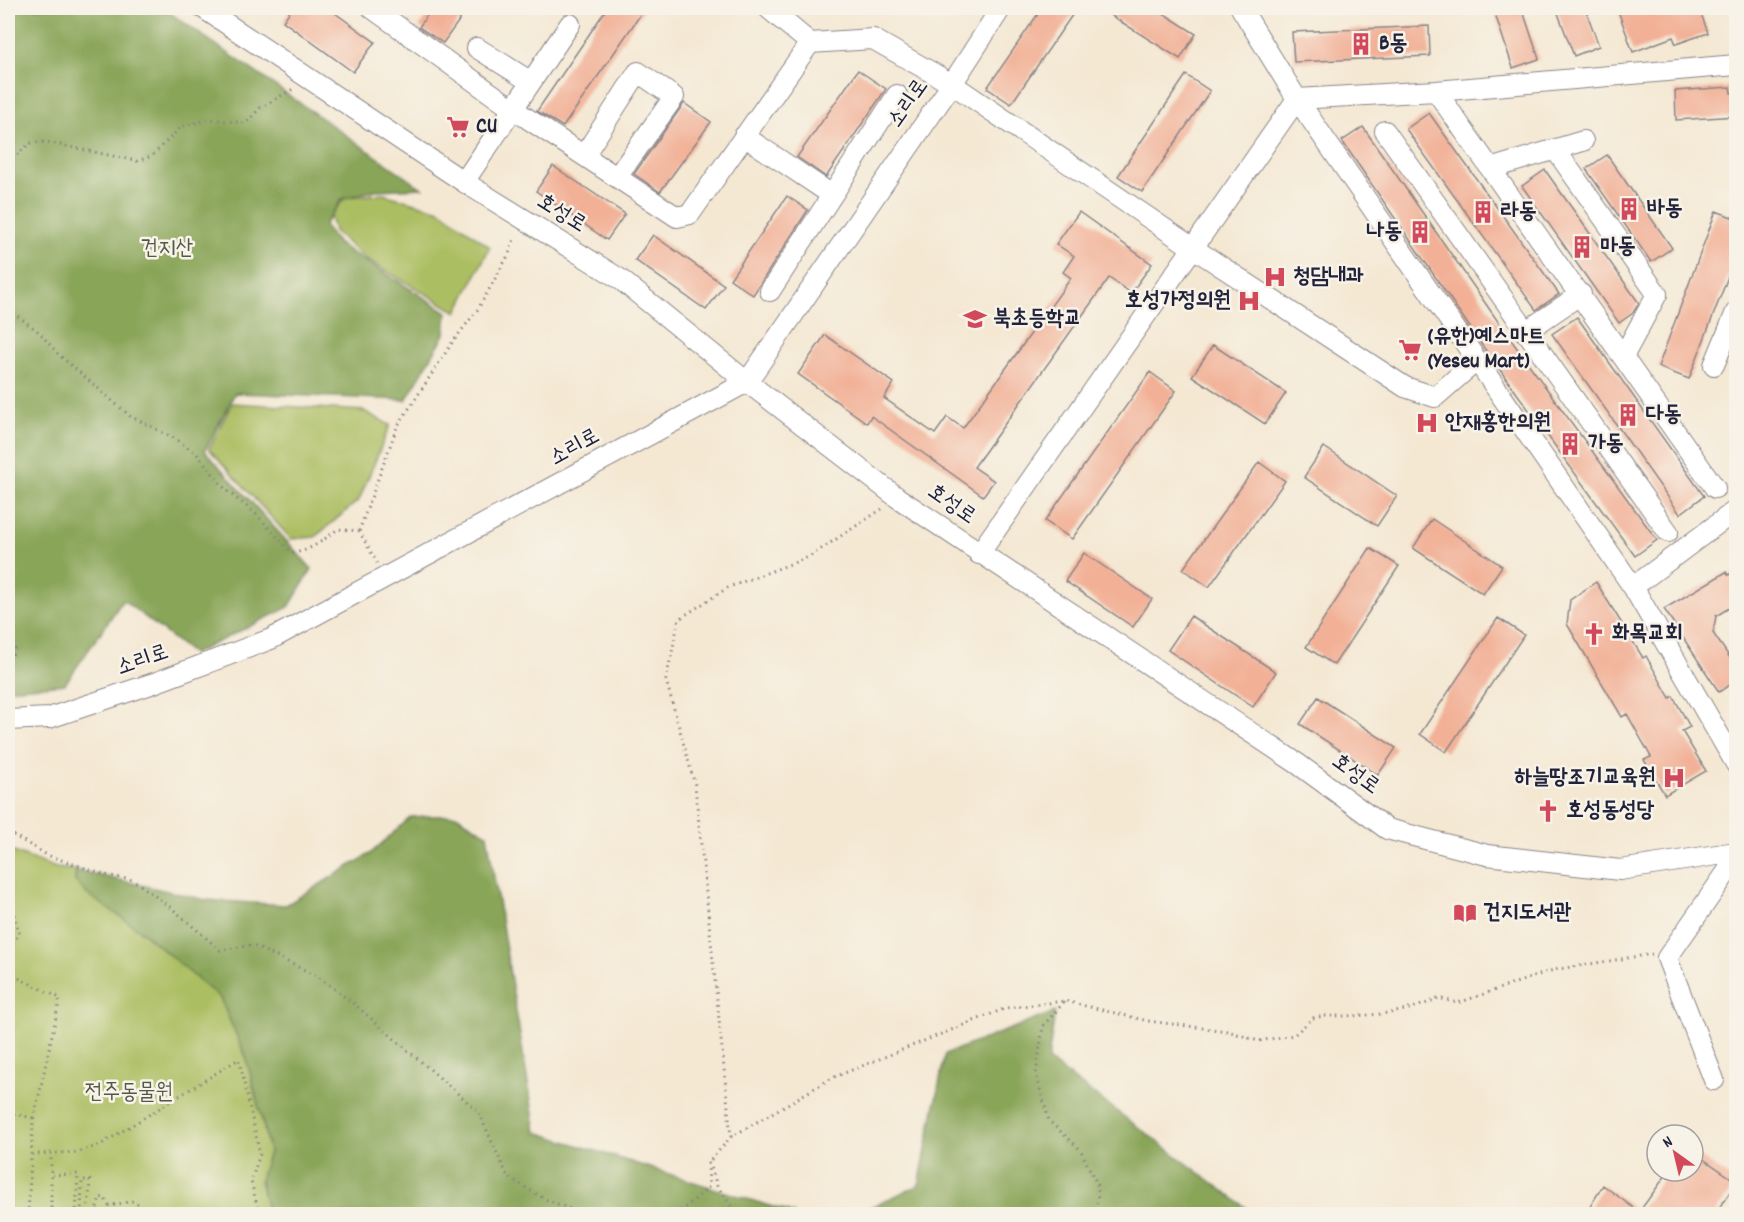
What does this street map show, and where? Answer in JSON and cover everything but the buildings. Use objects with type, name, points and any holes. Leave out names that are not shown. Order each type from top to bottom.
[{"type":"street","name":"호성로","points":[[203,8],[464,182],[620,279],[747,382],[898,498],[1298,764],[1387,829],[1487,855],[1620,870],[1737,852]]},
{"type":"street","points":[[372,8],[513,109],[585,154],[677,217],[690,214],[810,43]]},
{"type":"street","points":[[768,8],[810,43],[873,39],[952,84],[1193,248],[1405,387],[1435,397],[1476,362]]},
{"type":"street","name":"소리로","points":[[8,720],[49,718],[165,679],[271,639],[747,382],[952,84],[1001,8]]},
{"type":"street","points":[[1241,8],[1297,99],[1633,587],[1737,764]]},
{"type":"street","points":[[464,182],[570,24]]},
{"type":"street","points":[[477,48],[531,82]]},
{"type":"street","points":[[1297,99],[1436,91],[1737,65]]},
{"type":"street","points":[[585,154],[638,72],[674,97],[617,177]]},
{"type":"street","points":[[1436,91],[1581,294],[1715,488]]},
{"type":"street","points":[[770,291],[897,95]]},
{"type":"street","points":[[979,554],[1297,99]]},
{"type":"street","points":[[1385,131],[1668,532]]},
{"type":"street","points":[[744,136],[832,195]]},
{"type":"street","points":[[1492,168],[1583,141]]},
{"type":"street","points":[[1555,149],[1657,294],[1624,356]]},
{"type":"street","points":[[1525,332],[1581,294]]},
{"type":"street","points":[[1714,365],[1737,312]]},
{"type":"street","points":[[1633,587],[1737,510]]},
{"type":"street","points":[[1714,1080],[1667,958],[1737,859]]},
{"type":"path","points":[[8,163],[30,143],[46,142],[137,161],[152,156],[181,127],[208,119],[246,123],[260,108],[310,79]]},
{"type":"path","points":[[359,531],[397,427],[452,343],[478,309],[509,254],[520,217]]},
{"type":"path","points":[[8,309],[39,332],[58,354],[130,417],[174,438],[198,454],[226,490],[257,515],[292,554],[303,552],[316,545],[338,529],[359,531]]},
{"type":"path","points":[[731,1137],[695,785],[666,680],[679,619],[729,587],[809,557],[898,498]]},
{"type":"path","points":[[359,531],[377,562],[382,580]]},
{"type":"path","points":[[8,639],[11,640],[15,649],[8,663]]},
{"type":"path","points":[[8,832],[47,855],[105,876],[133,880],[174,910],[220,950],[252,945],[317,976],[352,1002],[477,1110],[508,1177],[545,1199],[583,1215]]},
{"type":"path","points":[[8,891],[19,933],[8,953]]},
{"type":"path","points":[[650,1215],[682,1210],[709,1187],[708,1163],[731,1137],[832,1078],[1006,1008],[1065,1001],[1148,1021],[1228,1031],[1257,1041],[1294,1035],[1313,1018],[1398,1012],[1422,1006],[1438,998],[1458,1003],[1553,970],[1654,954],[1675,946]]},
{"type":"path","points":[[8,973],[60,998],[34,1118],[28,1215]]},
{"type":"path","points":[[1065,1001],[1043,1026],[1036,1074],[1049,1121],[1080,1149],[1098,1186],[1097,1215]]},
{"type":"path","points":[[32,1154],[79,1152],[100,1145],[238,1059],[260,1154],[251,1181],[259,1215]]},
{"type":"path","points":[[8,1113],[34,1118]]},
{"type":"path","points":[[51,1153],[51,1215]]},
{"type":"path","points":[[708,1163],[717,1186],[727,1197],[737,1215]]},
{"type":"path","points":[[52,1174],[78,1174],[76,1215]]},
{"type":"path","points":[[81,1215],[82,1180],[90,1180],[88,1215]]},
{"type":"path","points":[[95,1215],[100,1198],[104,1197],[109,1206],[133,1201],[153,1215]]},
{"type":"green space","name":"건지산","points":[[8,8],[163,8],[422,188],[376,190],[342,199],[324,225],[338,244],[447,312],[445,334],[406,400],[235,393],[205,451],[312,569],[289,607],[193,654],[123,600],[65,684],[8,689]]},
{"type":"green space","points":[[383,194],[440,210],[490,247],[457,312],[365,259],[334,231],[330,216],[346,197]]},
{"type":"green space","points":[[232,403],[364,411],[390,425],[359,500],[315,537],[291,539],[209,449]]},
{"type":"green space","points":[[456,815],[487,834],[536,1132],[795,1214],[268,1214],[260,1180],[269,1152],[264,1128],[246,1057],[220,998],[141,931],[87,894],[75,881],[76,870],[206,900],[286,905],[370,854],[411,817]]},
{"type":"green space","name":"전주동물원","points":[[8,850],[56,868],[76,870],[75,881],[141,931],[220,997],[246,1057],[264,1128],[269,1152],[260,1180],[268,1214],[8,1214]]},
{"type":"green space","points":[[1055,1012],[1048,1060],[1252,1214],[856,1214],[919,1185],[945,1054]]},
{"type":"place","name":"B동","points":[[1361,44]]},
{"type":"place","name":"CU","points":[[458,127]]},
{"type":"place","name":"바동","points":[[1629,209]]},
{"type":"place","name":"라동","points":[[1483,212]]},
{"type":"place","name":"나동","points":[[1420,232]]},
{"type":"place","name":"마동","points":[[1582,247]]},
{"type":"place","name":"청담내과","points":[[1275,277]]},
{"type":"place","name":"호성가정의원","points":[[1249,301]]},
{"type":"place","name":"북초등학교","points":[[975,319]]},
{"type":"place","name":"(유한)예스마트 (Yeseu Mart)","points":[[1410,350]]},
{"type":"place","name":"다동","points":[[1628,415]]},
{"type":"place","name":"안재홍한의원","points":[[1427,423]]},
{"type":"place","name":"가동","points":[[1570,444]]},
{"type":"place","name":"화목교회","points":[[1594,634]]},
{"type":"place","name":"하늘땅조기교육원","points":[[1674,778]]},
{"type":"place","name":"호성동성당","points":[[1548,811]]},
{"type":"place","name":"건지도서관","points":[[1465,913]]}]
